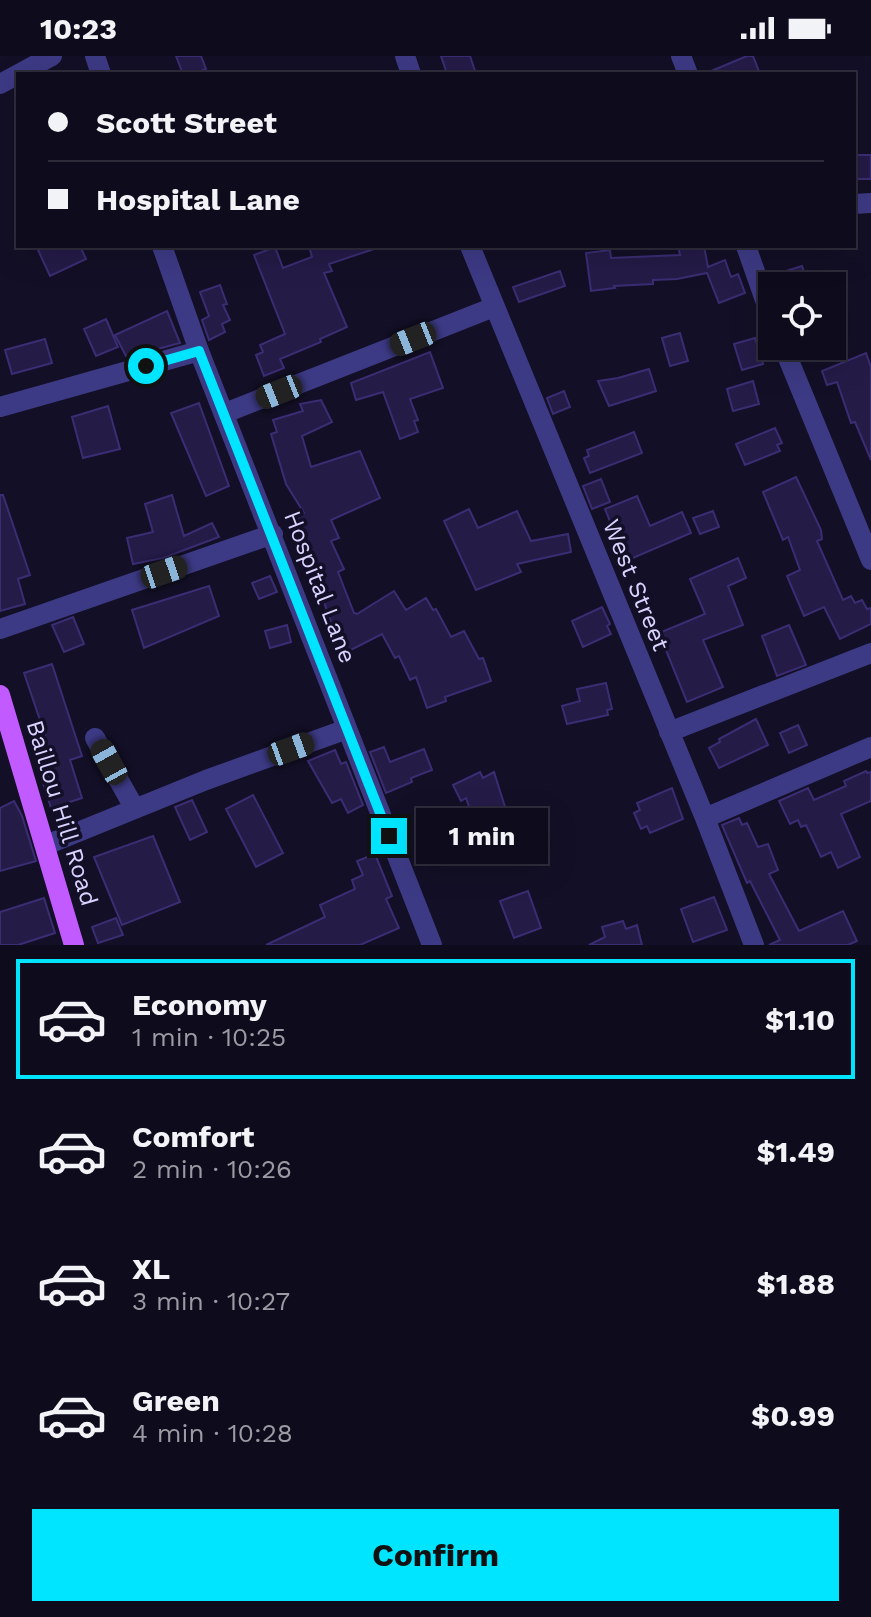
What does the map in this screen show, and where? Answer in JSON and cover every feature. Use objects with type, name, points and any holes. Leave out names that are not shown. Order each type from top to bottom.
[{"type":"main road","name":"Baillou Hill Road","points":[[0,695],[8,747],[46,845],[74,945]]},
{"type":"street","points":[[22,72],[52,56]]},
{"type":"street","name":"Hospital Lane","points":[[163,248],[199,351],[273,534],[426,943]]},
{"type":"street","name":"West Street","points":[[471,248],[705,818],[754,945]]},
{"type":"street","points":[[747,248],[758,280]]},
{"type":"street","points":[[225,413],[494,307]]},
{"type":"street","points":[[0,407],[199,351]]},
{"type":"street","points":[[789,360],[871,560]]},
{"type":"street","points":[[0,629],[273,534]]},
{"type":"street","points":[[669,732],[871,653]]},
{"type":"street","points":[[46,845],[206,780],[347,729]]},
{"type":"street","points":[[95,738],[135,809]]},
{"type":"street","points":[[705,818],[871,747]]},
{"type":"building","points":[[176,56],[201,56],[206,69],[182,72]]},
{"type":"building","points":[[441,56],[470,56],[475,72],[446,72]]},
{"type":"building","points":[[753,56],[759,72],[709,72]]},
{"type":"building","points":[[856,155],[871,155],[871,179],[856,179]]},
{"type":"building","points":[[81,248],[86,259],[50,276],[38,250]]},
{"type":"building","points":[[275,248],[283,268],[312,257],[310,248],[374,249],[329,264],[332,271],[324,273],[347,327],[280,359],[284,368],[264,376],[256,355],[263,352],[260,345],[285,334],[254,255]]},
{"type":"building","points":[[678,248],[704,248],[708,267],[725,260],[731,277],[738,274],[745,293],[719,303],[707,273],[653,280],[653,284],[591,291],[586,253],[610,250],[611,258],[680,255]]},
{"type":"building","points":[[802,266],[804,272],[783,272]]},
{"type":"building","points":[[560,271],[565,286],[519,302],[513,287]]},
{"type":"building","points":[[220,285],[227,304],[223,305],[230,320],[222,324],[225,332],[209,340],[202,320],[209,316],[200,292]]},
{"type":"building","points":[[167,311],[180,343],[146,352],[145,349],[127,358],[115,335]]},
{"type":"building","points":[[106,319],[118,347],[96,356],[84,329]]},
{"type":"building","points":[[680,333],[688,361],[670,366],[662,338]]},
{"type":"building","points":[[755,338],[758,360],[763,364],[742,370],[734,344]]},
{"type":"building","points":[[45,339],[52,363],[12,374],[5,350]]},
{"type":"building","points":[[430,352],[443,388],[410,399],[418,420],[414,421],[418,432],[400,439],[383,392],[356,400],[351,383]]},
{"type":"building","points":[[866,353],[871,367],[871,460],[855,422],[851,423],[837,382],[827,385],[822,371]]},
{"type":"building","points":[[649,369],[656,391],[609,406],[598,381]]},
{"type":"building","points":[[753,381],[759,404],[733,411],[727,389]]},
{"type":"building","points":[[564,391],[570,407],[553,414],[547,398]]},
{"type":"building","points":[[321,400],[332,422],[302,436],[311,467],[360,451],[380,498],[331,520],[339,538],[331,541],[344,569],[338,572],[354,613],[394,591],[406,610],[426,598],[433,610],[436,609],[451,637],[464,631],[479,659],[483,658],[491,681],[445,697],[446,701],[427,708],[416,677],[410,680],[399,656],[395,658],[382,634],[343,654],[329,626],[332,625],[322,590],[311,566],[315,564],[300,529],[297,516],[304,513],[286,484],[271,434],[277,432],[273,420],[303,411],[300,404]]},
{"type":"building","points":[[199,403],[229,486],[206,496],[171,413]]},
{"type":"building","points":[[108,406],[120,449],[83,458],[72,417]]},
{"type":"building","points":[[775,428],[782,443],[777,445],[780,451],[745,465],[736,444]]},
{"type":"building","points":[[634,432],[642,453],[590,473],[584,458],[589,456],[587,450]]},
{"type":"building","points":[[796,477],[821,530],[822,539],[817,541],[843,600],[851,596],[855,603],[862,600],[867,609],[871,608],[871,624],[840,639],[824,607],[804,616],[787,576],[800,570],[788,537],[783,540],[763,492]]},
{"type":"building","points":[[601,479],[610,502],[592,509],[583,486]]},
{"type":"building","points":[[0,495],[3,495],[30,575],[18,579],[25,604],[0,611]]},
{"type":"building","points":[[172,495],[184,536],[212,523],[219,537],[163,558],[133,564],[127,538],[153,532],[145,504]]},
{"type":"building","points":[[637,496],[650,526],[682,512],[691,533],[626,561],[605,509]]},
{"type":"building","points":[[469,509],[478,528],[517,511],[531,541],[568,534],[571,552],[517,564],[521,572],[476,590],[444,521]]},
{"type":"building","points":[[713,511],[719,527],[700,534],[693,518]]},
{"type":"building","points":[[738,558],[746,578],[728,586],[743,625],[703,640],[723,687],[687,702],[659,633],[705,614],[690,579]]},
{"type":"building","points":[[270,576],[277,592],[259,599],[252,583]]},
{"type":"building","points":[[209,586],[219,616],[144,648],[132,610]]},
{"type":"building","points":[[602,607],[611,634],[583,647],[572,621]]},
{"type":"building","points":[[73,617],[84,644],[64,652],[52,625]]},
{"type":"building","points":[[287,625],[291,642],[270,648],[265,631]]},
{"type":"building","points":[[789,625],[806,665],[777,676],[762,636]]},
{"type":"building","points":[[52,664],[82,756],[70,760],[82,798],[51,808],[43,783],[49,781],[39,737],[45,735],[24,673]]},
{"type":"building","points":[[606,683],[612,709],[607,710],[608,715],[567,724],[562,706],[580,701],[577,689]]},
{"type":"building","points":[[756,719],[768,745],[719,768],[709,748],[720,742],[719,739]]},
{"type":"building","points":[[798,725],[807,745],[789,753],[780,733]]},
{"type":"building","points":[[384,747],[390,762],[424,749],[432,770],[386,793],[370,752]]},
{"type":"building","points":[[335,750],[341,764],[346,762],[363,805],[348,813],[341,799],[332,803],[308,761]]},
{"type":"building","points":[[866,771],[871,772],[871,801],[841,814],[860,857],[838,868],[831,852],[821,857],[806,825],[801,827],[798,820],[790,824],[779,801],[808,788],[814,800],[846,786],[844,781]]},
{"type":"building","points":[[480,772],[483,778],[494,772],[507,813],[475,824],[466,798],[461,801],[453,785]]},
{"type":"building","points":[[672,788],[683,819],[650,833],[647,826],[641,829],[634,813],[640,810],[637,803]]},
{"type":"building","points":[[253,795],[283,853],[256,867],[226,809]]},
{"type":"building","points":[[192,800],[207,832],[190,840],[175,807]]},
{"type":"building","points":[[14,801],[36,861],[0,871],[0,808]]},
{"type":"building","points":[[739,818],[742,825],[747,823],[758,847],[768,844],[778,870],[769,874],[799,931],[843,911],[857,941],[848,945],[769,945],[780,940],[750,881],[747,883],[722,825]]},
{"type":"building","points":[[153,836],[180,902],[122,925],[94,857]]},
{"type":"building","points":[[375,854],[392,896],[386,899],[399,928],[360,945],[266,945],[325,917],[320,905],[355,889],[352,880],[363,875],[357,861]]},
{"type":"building","points":[[528,891],[541,928],[514,938],[500,901]]},
{"type":"building","points":[[714,897],[727,930],[693,942],[681,909]]},
{"type":"building","points":[[44,898],[55,933],[18,945],[0,945],[0,912]]},
{"type":"building","points":[[116,918],[123,935],[98,943],[92,927]]},
{"type":"building","points":[[623,921],[626,929],[637,925],[642,945],[589,945],[605,937],[602,927]]},
{"type":"route","points":[[146,366],[199,351],[389,836]]}]
